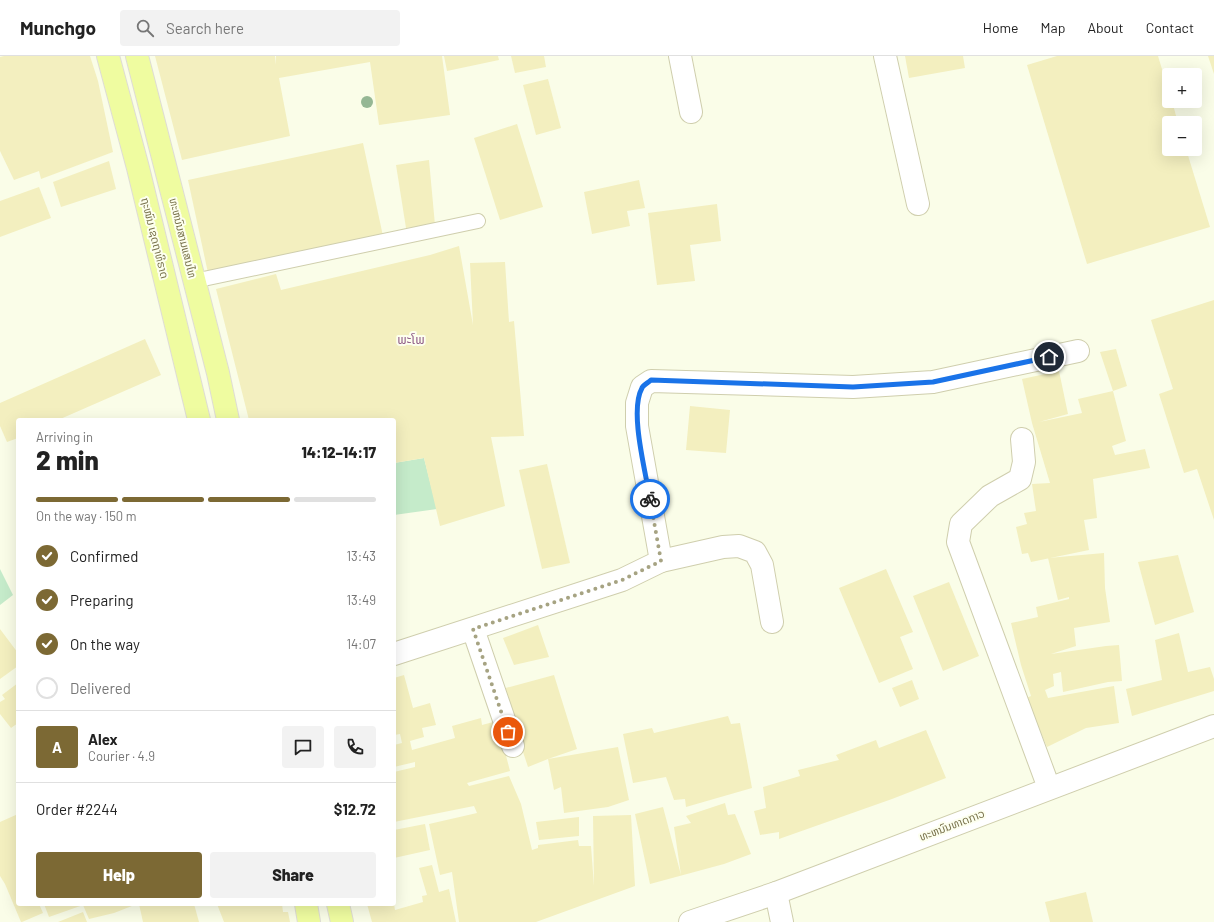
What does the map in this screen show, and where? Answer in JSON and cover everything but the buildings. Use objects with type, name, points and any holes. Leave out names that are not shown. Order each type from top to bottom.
[{"type":"main road","name":"ຖະໜົນ ເຊດຖາທິຣາດ","points":[[108,56],[138,168],[199,418]]},
{"type":"main road","name":"ທະຫນົນສາມແສນໄທ","points":[[137,56],[218,374],[228,418]]},
{"type":"main road","points":[[306,906],[310,922]]},
{"type":"main road","points":[[338,906],[342,922]]},
{"type":"street","points":[[680,56],[691,112]]},
{"type":"street","points":[[885,56],[918,204]]},
{"type":"street","points":[[661,561],[637,426],[637,403],[642,387],[651,380],[853,387],[933,382],[1078,351]]},
{"type":"street","points":[[1022,438],[1024,462],[1020,479],[990,496],[961,524],[958,542],[1049,788]]},
{"type":"street","points":[[396,653],[622,580],[661,561],[723,547],[739,546],[755,552],[762,566],[772,622]]},
{"type":"street","points":[[473,629],[513,746]]},
{"type":"street","name":"ທະຫນົນທາດກາວ","points":[[690,922],[776,893],[1214,726]]},
{"type":"street","points":[[776,893],[782,922]]},
{"type":"lane","points":[[194,281],[478,221]]},
{"type":"green space","points":[[424,458],[437,509],[396,515],[396,463]]},
{"type":"green space","points":[[0,569],[13,595],[0,605]]},
{"type":"way so far","points":[[508,732],[473,629],[622,580],[661,561],[650,499]]},
{"type":"district","name":"ພະໂພ","points":[[411,339]]},
{"type":"route","points":[[650,499],[637,426],[637,403],[642,387],[651,380],[853,387],[933,382],[1049,357]]}]
